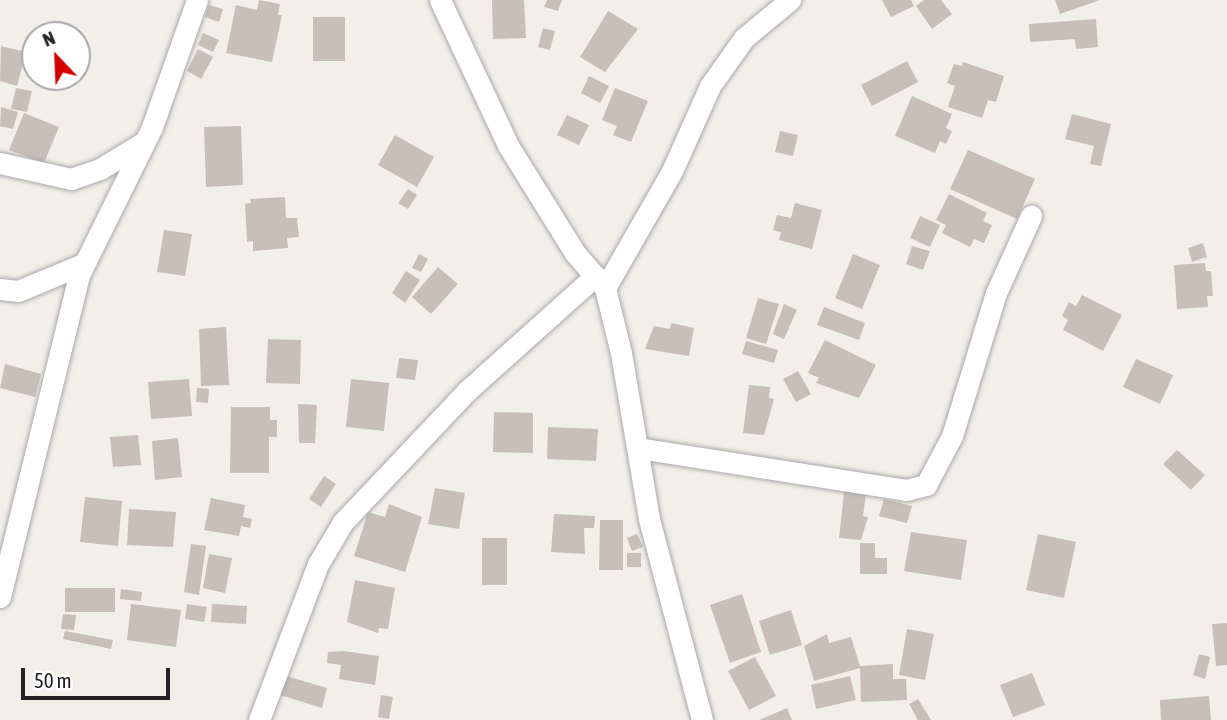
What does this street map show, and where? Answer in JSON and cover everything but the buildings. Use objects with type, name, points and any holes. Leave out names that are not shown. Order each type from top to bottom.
[{"type":"street","points":[[0,597],[83,264],[144,142],[197,0]]},
{"type":"street","points":[[440,0],[509,147],[575,253],[600,282],[638,447],[656,546],[702,720]]},
{"type":"street","points":[[259,720],[318,564],[343,522],[468,390],[600,282],[672,171],[710,86],[744,38],[790,0]]},
{"type":"street","points":[[0,163],[71,179],[100,169],[144,142]]},
{"type":"street","points":[[638,447],[906,490],[926,485],[952,436],[996,293],[1031,216]]},
{"type":"street","points":[[0,289],[18,290],[83,264]]}]
